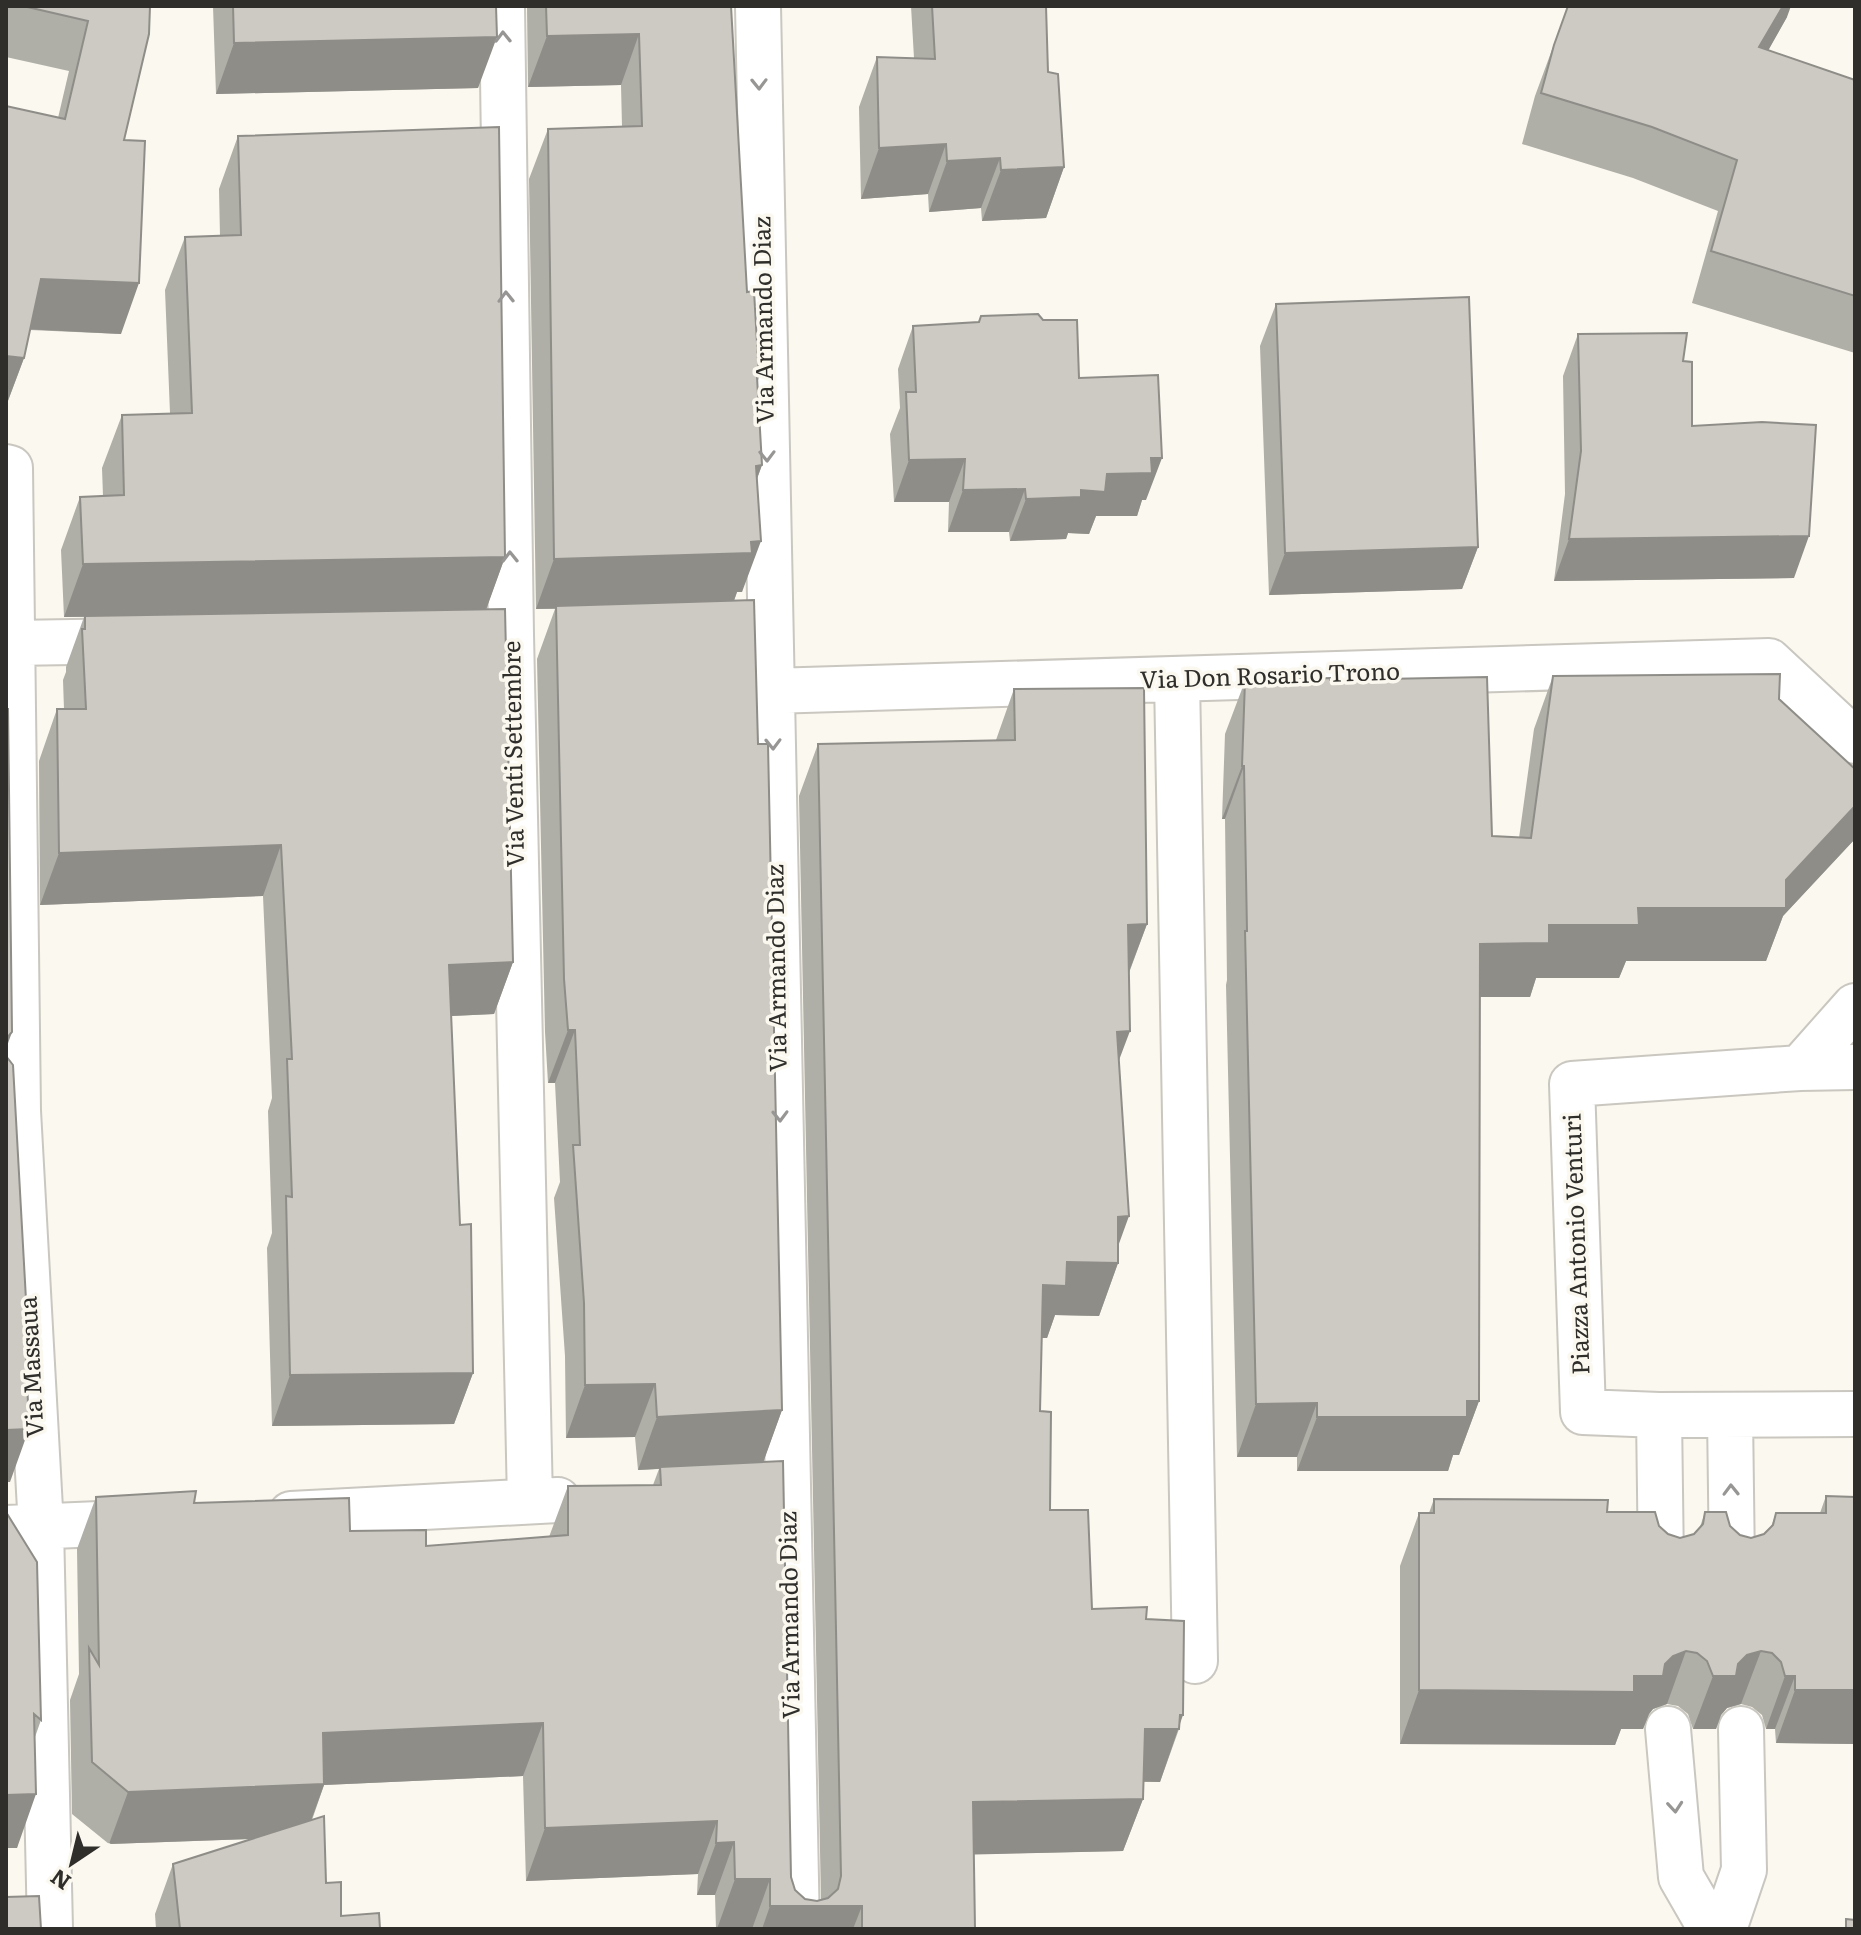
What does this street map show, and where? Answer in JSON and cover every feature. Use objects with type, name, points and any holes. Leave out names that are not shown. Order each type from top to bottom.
[{"type":"street","name":"Via Venti Settembre","points":[[502,6],[495,635],[530,1501]]},
{"type":"street","name":"Via Armando Diaz","points":[[758,6],[797,1929]]},
{"type":"street","name":"Via Massaua","points":[[8,468],[12,643],[12,1110],[24,1528],[50,1929]]},
{"type":"street","points":[[725,629],[771,627]]},
{"type":"street","points":[[495,635],[557,633]]},
{"type":"street","points":[[12,643],[168,641]]},
{"type":"street","name":"Via Don Rosario Trono","points":[[771,691],[1769,661],[1855,741]]},
{"type":"street","points":[[1177,679],[1195,1661]]},
{"type":"street","points":[[1800,1068],[1855,1006]]},
{"type":"street","name":"Piazza Antonio Venturi","points":[[1855,1067],[1572,1084],[1583,1412],[1659,1415],[1855,1414]]},
{"type":"street","points":[[1659,1415],[1661,1566]]},
{"type":"street","points":[[1730,1415],[1732,1566]]},
{"type":"street","points":[[742,1490],[788,1487]]},
{"type":"street","points":[[246,1516],[590,1498]]},
{"type":"street","points":[[24,1528],[183,1520]]},
{"type":"street","points":[[1668,1729],[1681,1877],[1711,1929]]},
{"type":"street","points":[[1724,1929],[1744,1870],[1741,1729]]},
{"type":"building","points":[[23,6],[150,6],[149,34],[124,140],[145,141],[139,283],[41,279],[24,358],[6,356],[6,106],[65,119],[88,21]]},
{"type":"building","points":[[233,6],[496,6],[497,37],[234,43]]},
{"type":"building","points":[[546,6],[731,6],[747,292],[754,291],[759,377],[762,465],[756,466],[761,541],[751,542],[752,553],[554,559],[548,129],[642,126],[639,34],[547,36]]},
{"type":"building","points":[[932,6],[1046,6],[1048,72],[1058,74],[1064,167],[1001,170],[1000,158],[947,161],[946,144],[879,148],[877,57],[935,59]]},
{"type":"building","points":[[1568,6],[1783,6],[1759,47],[1855,80],[1855,296],[1711,251],[1737,160],[1652,127],[1541,93]]},
{"type":"building","points":[[499,127],[505,557],[83,564],[80,497],[124,495],[122,415],[192,413],[185,237],[241,235],[238,136]]},
{"type":"building","points":[[1469,297],[1478,547],[1285,553],[1276,304]]},
{"type":"building","points":[[1038,314],[1043,320],[1077,320],[1079,378],[1158,375],[1162,458],[1151,458],[1152,473],[1107,474],[1105,492],[1081,490],[1081,497],[1026,499],[1025,489],[963,490],[965,459],[909,460],[906,392],[916,392],[913,326],[979,322],[981,316]]},
{"type":"building","points":[[1687,333],[1683,361],[1692,362],[1692,426],[1762,422],[1816,425],[1809,536],[1569,539],[1581,451],[1578,334]]},
{"type":"building","points":[[754,600],[758,744],[768,744],[782,1410],[657,1417],[655,1384],[585,1385],[584,1303],[573,1145],[580,1145],[575,1030],[568,1030],[564,979],[556,606]]},
{"type":"building","points":[[505,609],[513,962],[449,965],[460,1225],[471,1224],[473,1373],[290,1375],[286,1196],[292,1197],[287,1059],[292,1059],[281,845],[59,853],[57,709],[86,709],[82,629],[85,629],[85,616]]},
{"type":"building","points":[[1780,674],[1779,699],[1855,769],[1855,806],[1786,880],[1786,908],[1638,908],[1639,925],[1549,925],[1549,943],[1480,944],[1479,1401],[1467,1401],[1467,1417],[1317,1417],[1317,1403],[1256,1404],[1242,766],[1245,681],[1487,677],[1492,836],[1531,838],[1553,676]]},
{"type":"building","points":[[1144,688],[1147,924],[1128,925],[1130,1031],[1117,1032],[1129,1216],[1118,1217],[1118,1263],[1067,1262],[1066,1286],[1043,1285],[1040,1411],[1051,1412],[1050,1510],[1088,1510],[1092,1609],[1147,1607],[1146,1619],[1184,1621],[1183,1715],[1180,1715],[1179,1729],[1145,1729],[1143,1799],[973,1802],[975,1929],[862,1929],[862,1906],[770,1906],[770,1879],[735,1879],[734,1842],[716,1843],[717,1821],[545,1828],[543,1723],[323,1733],[324,1784],[128,1792],[92,1762],[89,1648],[99,1665],[96,1497],[196,1491],[194,1503],[349,1498],[350,1531],[426,1530],[426,1546],[568,1535],[568,1486],[661,1485],[660,1467],[783,1461],[791,1877],[795,1890],[805,1899],[817,1901],[828,1898],[838,1889],[841,1876],[818,744],[1015,740],[1014,689]]},
{"type":"building","points":[[6,709],[12,1032],[6,1039]]},
{"type":"building","points":[[6,1056],[13,1065],[29,1354],[26,1354],[29,1429],[6,1430]]},
{"type":"building","points":[[1826,1496],[1855,1497],[1855,1690],[1795,1690],[1795,1676],[1785,1676],[1781,1662],[1772,1653],[1761,1651],[1747,1655],[1738,1664],[1736,1676],[1713,1676],[1707,1661],[1697,1653],[1686,1651],[1673,1656],[1665,1664],[1663,1676],[1634,1676],[1634,1692],[1419,1690],[1419,1513],[1434,1513],[1434,1499],[1608,1500],[1607,1512],[1655,1512],[1659,1526],[1668,1534],[1680,1538],[1694,1534],[1703,1524],[1705,1512],[1726,1512],[1730,1526],[1740,1535],[1751,1538],[1764,1534],[1773,1525],[1776,1513],[1826,1513]]},
{"type":"building","points":[[6,1512],[37,1562],[41,1720],[34,1714],[36,1794],[6,1795]]},
{"type":"building","points":[[324,1816],[326,1883],[341,1882],[341,1916],[379,1913],[380,1929],[180,1929],[173,1864]]},
{"type":"building","points":[[39,1896],[41,1929],[6,1929],[6,1897]]},
{"type":"building","points":[[1846,1919],[1855,1920],[1855,1929],[1846,1929]]}]
